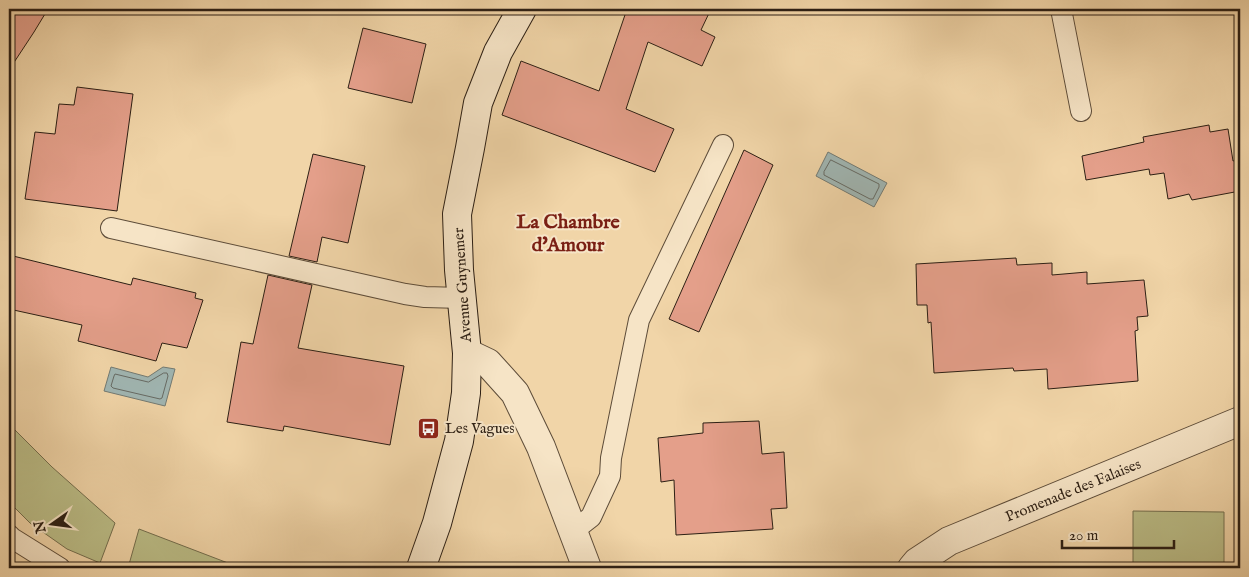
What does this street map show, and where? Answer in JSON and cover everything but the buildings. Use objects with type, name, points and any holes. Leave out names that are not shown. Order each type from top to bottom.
[{"type":"street","name":"Avenue Guynemer","points":[[421,568],[437,523],[459,441],[466,393],[467,352],[457,214],[478,103],[498,52],[522,9]]},
{"type":"street","points":[[467,352],[488,363],[515,393],[540,446],[587,568]]},
{"type":"street","name":"Promenade des Falaises","points":[[912,568],[916,562],[949,541],[1240,421]]},
{"type":"lane","points":[[1062,9],[1081,111]]},
{"type":"lane","points":[[573,531],[591,517],[610,476],[611,458],[639,320],[723,145]]},
{"type":"lane","points":[[111,228],[405,294],[425,297],[462,298]]},
{"type":"lane","points":[[9,535],[60,568]]},
{"type":"green space","points":[[9,424],[52,467],[115,523],[100,563],[67,549],[30,523],[9,502]]},
{"type":"green space","points":[[1133,511],[1224,512],[1224,568],[1133,568]]},
{"type":"green space","points":[[139,529],[241,568],[128,568]]},
{"type":"water","points":[[828,152],[887,183],[874,207],[816,176]]},
{"type":"water","points":[[111,367],[148,377],[163,367],[175,369],[165,406],[104,391]]},
{"type":"place","name":"Les Vagues","points":[[429,428]]},
{"type":"district","name":"La Chambre d'Amour","points":[[568,232]]}]
